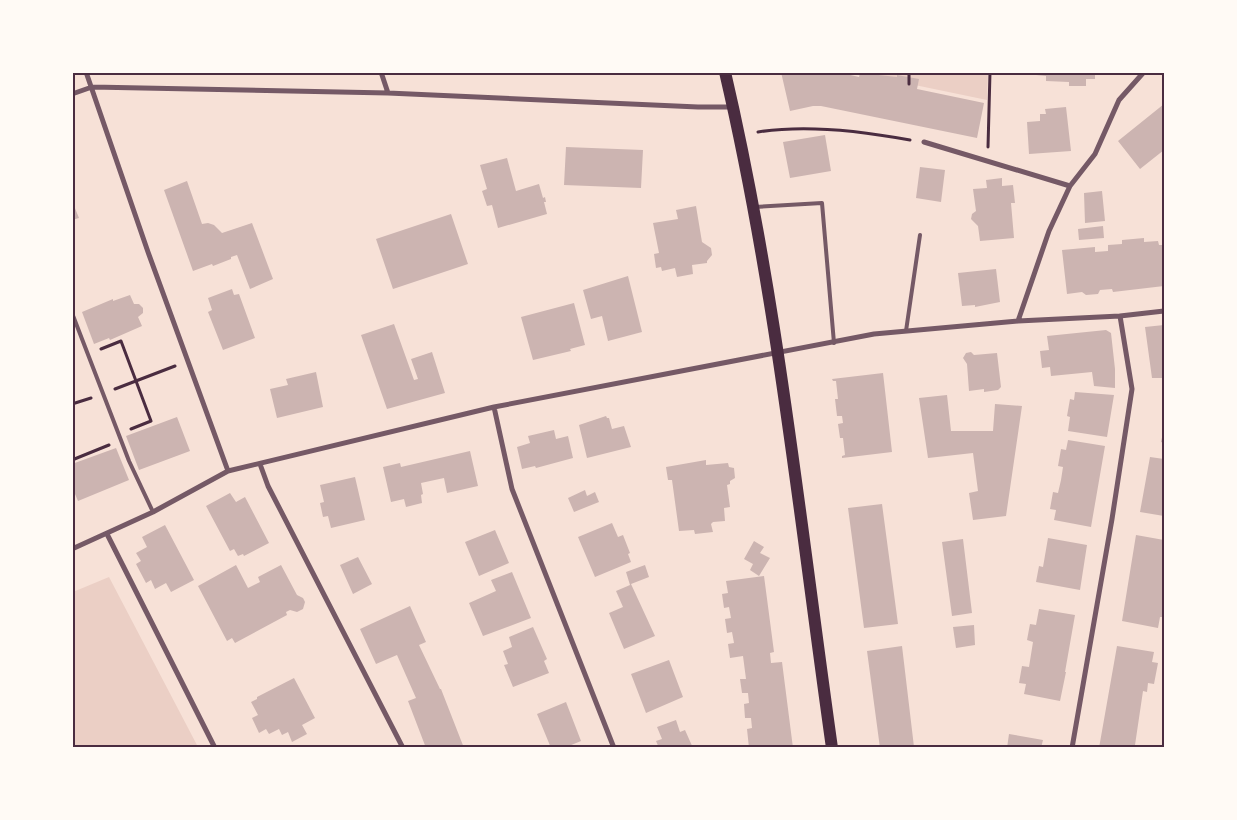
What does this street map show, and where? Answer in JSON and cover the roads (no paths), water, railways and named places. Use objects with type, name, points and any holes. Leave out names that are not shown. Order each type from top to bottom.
[{"type":"main road","points":[[725,72],[754,207],[778,353],[832,748]]},
{"type":"street","points":[[86,72],[148,252],[228,471]]},
{"type":"street","points":[[381,72],[388,93]]},
{"type":"street","points":[[1018,320],[1048,231],[1070,186],[1095,154],[1119,100],[1144,72]]},
{"type":"street","points":[[72,94],[92,87],[388,93],[698,108],[733,107]]},
{"type":"street","points":[[924,142],[1070,186]]},
{"type":"street","points":[[72,549],[153,512],[228,471],[494,407],[874,334],[1018,320],[1120,316],[1164,311]]},
{"type":"street","points":[[1072,748],[1112,519],[1132,389],[1120,316]]},
{"type":"street","points":[[494,407],[512,489],[614,748]]},
{"type":"street","points":[[260,464],[268,486],[403,748]]},
{"type":"street","points":[[106,534],[215,748]]},
{"type":"lane","points":[[754,207],[822,204],[834,343]]},
{"type":"lane","points":[[906,332],[920,235]]},
{"type":"lane","points":[[72,313],[118,434],[153,512]]}]
